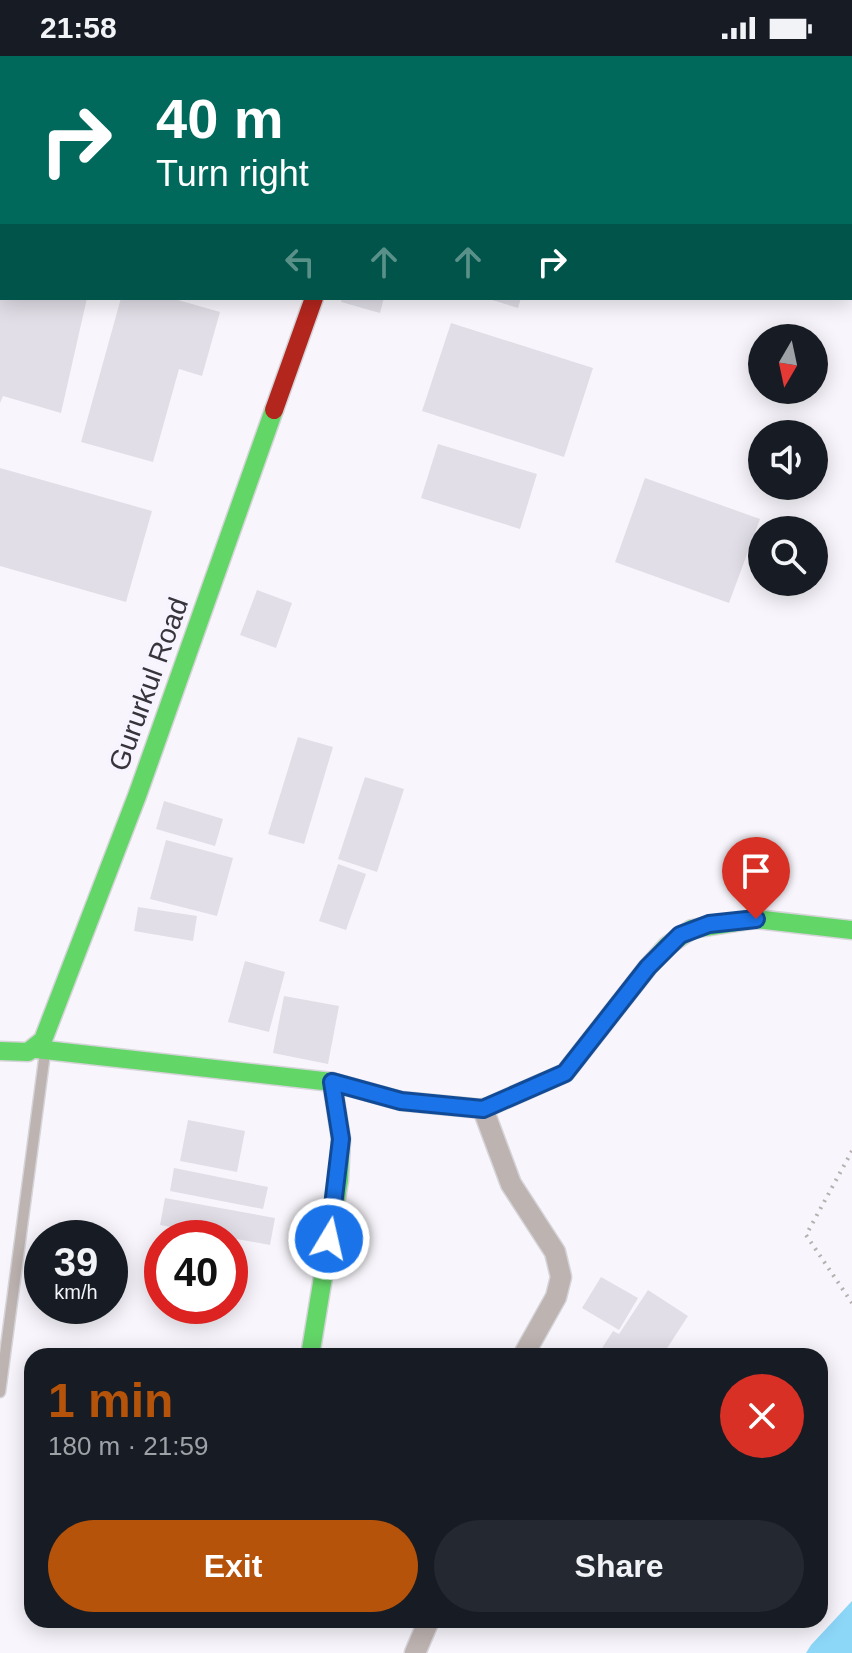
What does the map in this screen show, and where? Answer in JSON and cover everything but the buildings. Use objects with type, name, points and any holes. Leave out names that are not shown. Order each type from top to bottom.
[{"type":"street","name":"Gururkul Road","points":[[41,1049],[137,796],[313,300]]},
{"type":"street","points":[[0,1051],[17,1054],[41,1049],[332,1082],[401,1101],[483,1109],[565,1073],[648,967],[667,946],[692,929],[756,919],[852,930]]},
{"type":"street","points":[[311,1348],[339,1180],[341,1139],[332,1082]]},
{"type":"street","points":[[483,1109],[511,1184],[555,1252],[561,1277],[556,1297],[527,1348]]},
{"type":"street","points":[[415,1653],[426,1628]]},
{"type":"lane","points":[[0,1390],[41,1049]]},
{"type":"path","points":[[852,1151],[806,1235],[852,1303]]},
{"type":"water","points":[[852,1601],[852,1653],[806,1653]]},
{"type":"traffic: fast","points":[[0,1051],[28,1052],[43,1040],[137,796],[274,410]]},
{"type":"traffic: fast","points":[[36,1049],[332,1082],[401,1101],[483,1109],[565,1073],[648,967],[667,946],[692,929],[756,919],[852,930]]},
{"type":"traffic: fast","points":[[311,1348],[339,1180],[341,1139],[332,1082]]},
{"type":"traffic: jam","points":[[274,410],[313,300]]},
{"type":"route","points":[[329,1239],[339,1180],[341,1139],[332,1082],[401,1101],[483,1109],[565,1073],[648,967],[680,935],[709,924],[756,919]]}]
